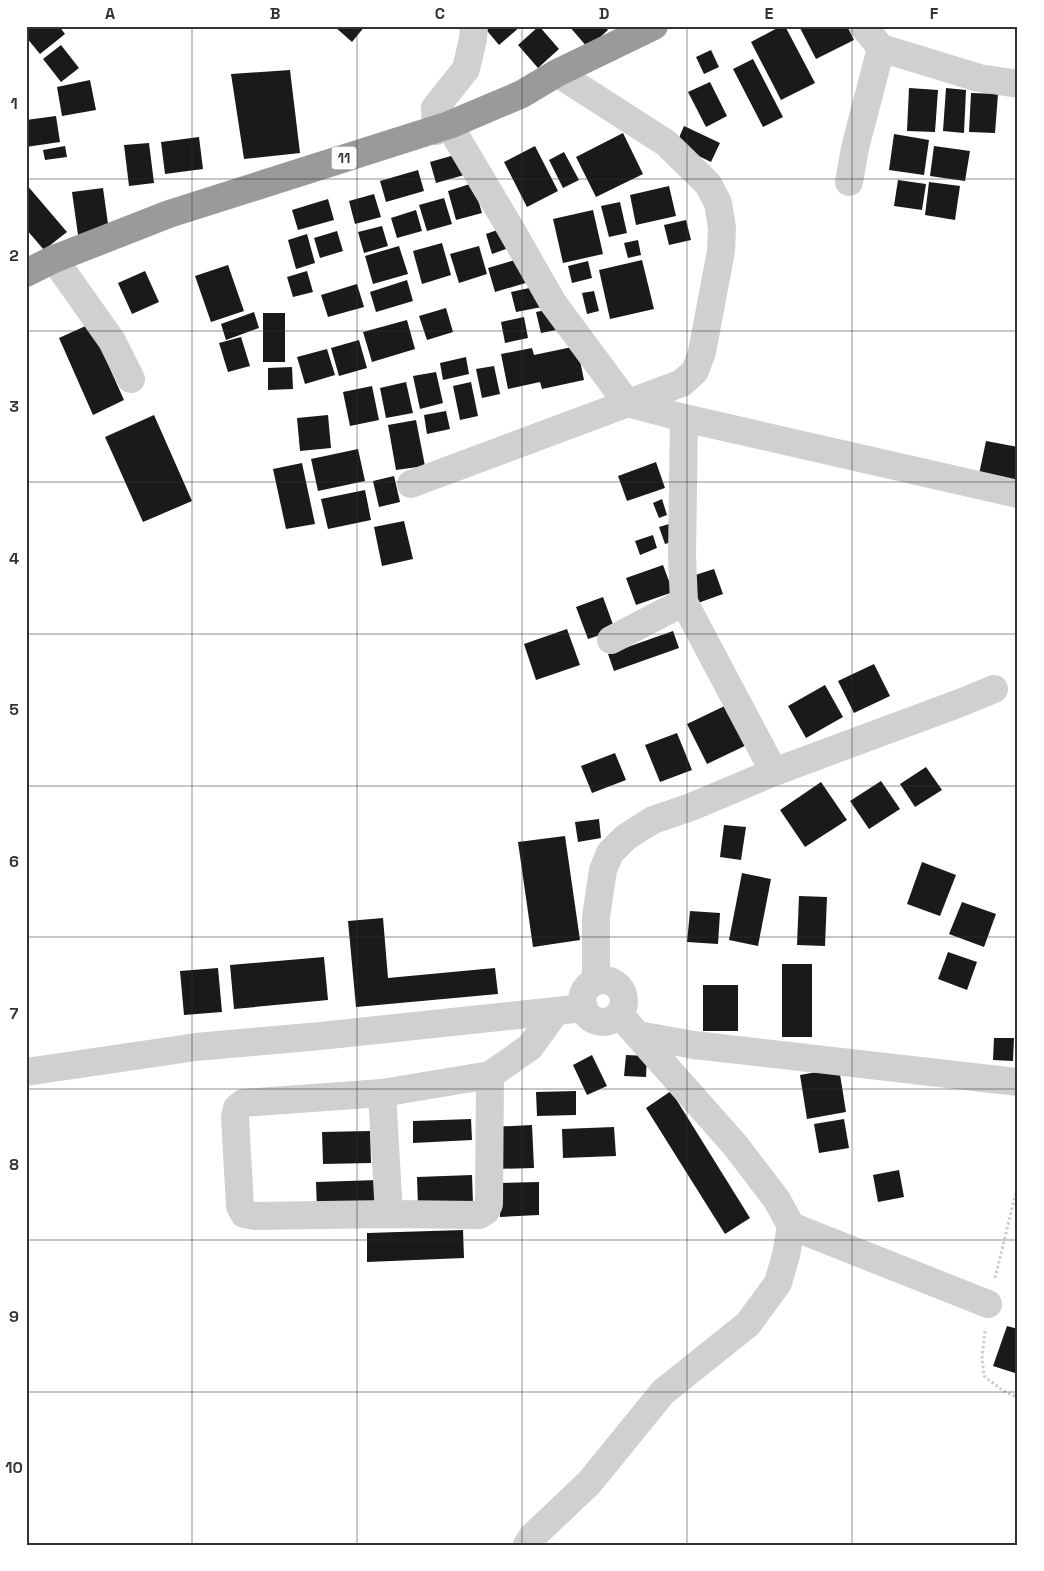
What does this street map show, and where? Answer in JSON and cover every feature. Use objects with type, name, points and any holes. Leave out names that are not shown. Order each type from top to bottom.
[{"type":"highway","name":"11","points":[[26,273],[54,259],[169,214],[442,128],[522,94],[557,73],[654,26]]},
{"type":"street","points":[[474,26],[466,69],[435,108],[442,128],[509,226],[553,303],[627,403],[684,418],[1018,494]]},
{"type":"street","points":[[863,26],[881,48],[979,78],[1018,84]]},
{"type":"street","points":[[849,182],[881,48]]},
{"type":"street","points":[[411,484],[682,383],[695,371],[702,352],[721,251],[722,228],[718,202],[708,184],[666,143],[557,73]]},
{"type":"street","points":[[54,259],[112,341],[131,379]]},
{"type":"street","points":[[684,418],[682,556],[684,602],[774,772]]},
{"type":"street","points":[[611,640],[684,602]]},
{"type":"street","points":[[596,981],[596,917],[603,870],[610,853],[626,837],[653,820],[994,689]]},
{"type":"street","points":[[596,981],[612,982],[619,987],[623,994],[623,1010],[615,1018],[604,1022],[588,1015],[584,1008],[582,1000],[584,992],[589,985],[596,981]]},
{"type":"street","points":[[26,1072],[196,1047],[584,1008]]},
{"type":"street","points":[[490,1075],[489,1204],[486,1211],[478,1215],[255,1216],[244,1214],[240,1206],[235,1117],[237,1108],[243,1103],[382,1093],[490,1075],[530,1047],[556,1011]]},
{"type":"street","points":[[528,1545],[532,1537],[589,1483],[663,1392],[748,1324],[778,1283],[786,1255],[791,1226],[777,1200],[735,1145],[619,1014]]},
{"type":"street","points":[[638,1035],[694,1046],[1018,1082]]},
{"type":"street","points":[[382,1093],[389,1214]]},
{"type":"street","points":[[791,1226],[988,1304]]},
{"type":"building","points":[[32,26],[59,26],[65,34],[40,54],[26,37],[26,31]]},
{"type":"building","points":[[334,26],[365,26],[352,42]]},
{"type":"building","points":[[483,26],[521,26],[499,45]]},
{"type":"building","points":[[539,26],[559,49],[538,68],[518,45]]},
{"type":"building","points":[[569,26],[604,26],[608,30],[588,48]]},
{"type":"building","points":[[781,26],[785,26],[815,83],[781,100],[751,42]]},
{"type":"building","points":[[799,26],[847,26],[854,40],[816,59]]},
{"type":"building","points":[[61,45],[79,68],[61,82],[43,59]]},
{"type":"building","points":[[711,50],[719,67],[704,74],[696,57]]},
{"type":"building","points":[[753,59],[783,117],[763,127],[733,69]]},
{"type":"building","points":[[290,70],[300,153],[244,159],[231,74]]},
{"type":"building","points":[[90,80],[96,110],[62,116],[57,87]]},
{"type":"building","points":[[710,82],[727,116],[706,127],[688,92]]},
{"type":"building","points":[[909,88],[938,90],[935,132],[907,131]]},
{"type":"building","points":[[946,88],[966,90],[964,133],[943,131]]},
{"type":"building","points":[[971,93],[998,94],[995,133],[969,132]]},
{"type":"building","points":[[56,116],[60,142],[26,147],[26,120]]},
{"type":"building","points":[[684,126],[720,143],[711,162],[676,145]]},
{"type":"building","points":[[623,133],[643,174],[596,197],[576,157]]},
{"type":"building","points":[[894,134],[929,140],[924,175],[889,170]]},
{"type":"building","points":[[199,137],[203,169],[165,174],[161,142]]},
{"type":"building","points":[[149,143],[154,183],[129,186],[124,145]]},
{"type":"building","points":[[65,146],[67,157],[45,160],[43,150]]},
{"type":"building","points":[[535,146],[558,191],[527,207],[504,162]]},
{"type":"building","points":[[934,146],[970,151],[965,181],[930,176]]},
{"type":"building","points":[[564,152],[579,180],[563,188],[549,160]]},
{"type":"building","points":[[458,154],[464,175],[436,183],[430,162]]},
{"type":"building","points":[[418,170],[424,191],[386,202],[380,181]]},
{"type":"building","points":[[898,180],[926,184],[922,210],[894,206]]},
{"type":"building","points":[[929,182],[960,186],[955,220],[925,215]]},
{"type":"building","points":[[473,183],[482,213],[456,220],[448,191]]},
{"type":"building","points":[[26,184],[67,232],[44,250],[26,229]]},
{"type":"building","points":[[669,186],[676,216],[636,225],[630,195]]},
{"type":"building","points":[[103,188],[109,231],[78,235],[72,192]]},
{"type":"building","points":[[374,194],[381,217],[355,224],[349,201]]},
{"type":"building","points":[[444,198],[452,224],[427,231],[419,205]]},
{"type":"building","points":[[328,199],[334,220],[298,230],[292,210]]},
{"type":"building","points":[[620,202],[627,233],[609,237],[601,206]]},
{"type":"building","points":[[416,210],[422,231],[397,238],[391,218]]},
{"type":"building","points":[[593,210],[603,254],[563,263],[553,219]]},
{"type":"building","points":[[686,220],[691,240],[669,245],[664,225]]},
{"type":"building","points":[[382,226],[388,246],[364,253],[358,232]]},
{"type":"building","points":[[500,229],[506,249],[492,254],[486,234]]},
{"type":"building","points":[[337,231],[343,251],[320,258],[314,238]]},
{"type":"building","points":[[307,234],[315,263],[296,269],[288,240]]},
{"type":"building","points":[[638,240],[641,255],[628,258],[624,243]]},
{"type":"building","points":[[442,243],[451,275],[422,284],[413,251]]},
{"type":"building","points":[[399,246],[408,274],[373,284],[365,256]]},
{"type":"building","points":[[479,246],[487,274],[459,283],[450,254]]},
{"type":"building","points":[[522,258],[529,282],[495,292],[488,268]]},
{"type":"building","points":[[642,260],[654,309],[610,319],[599,270]]},
{"type":"building","points":[[588,261],[592,278],[572,283],[568,266]]},
{"type":"building","points":[[228,265],[244,311],[211,322],[195,276]]},
{"type":"building","points":[[145,271],[159,302],[132,314],[118,283]]},
{"type":"building","points":[[307,271],[313,292],[293,297],[287,277]]},
{"type":"building","points":[[407,280],[413,301],[376,312],[370,292]]},
{"type":"building","points":[[357,284],[364,307],[328,317],[321,295]]},
{"type":"building","points":[[543,285],[547,306],[516,312],[511,292]]},
{"type":"building","points":[[594,291],[599,311],[587,314],[582,293]]},
{"type":"building","points":[[446,308],[453,332],[427,340],[419,316]]},
{"type":"building","points":[[551,309],[556,330],[541,333],[536,312]]},
{"type":"building","points":[[254,312],[259,328],[226,340],[221,324]]},
{"type":"building","points":[[263,313],[285,313],[285,362],[263,362]]},
{"type":"building","points":[[524,317],[528,338],[505,343],[501,322]]},
{"type":"building","points":[[407,320],[415,349],[372,362],[363,332]]},
{"type":"building","points":[[90,324],[124,400],[93,415],[59,338]]},
{"type":"building","points":[[241,337],[250,366],[228,372],[219,343]]},
{"type":"building","points":[[359,340],[367,368],[339,376],[331,348]]},
{"type":"building","points":[[577,346],[584,380],[542,389],[540,382],[508,389],[501,354],[532,348],[534,355]]},
{"type":"building","points":[[327,349],[335,375],[305,384],[297,357]]},
{"type":"building","points":[[466,357],[469,374],[443,380],[440,363]]},
{"type":"building","points":[[494,366],[500,394],[482,398],[476,369]]},
{"type":"building","points":[[292,367],[293,389],[268,390],[268,368]]},
{"type":"building","points":[[436,372],[443,403],[420,409],[413,376]]},
{"type":"building","points":[[406,382],[413,413],[386,418],[380,388]]},
{"type":"building","points":[[471,382],[478,416],[460,420],[453,386]]},
{"type":"building","points":[[372,386],[379,420],[350,426],[343,392]]},
{"type":"building","points":[[446,411],[450,429],[427,434],[424,415]]},
{"type":"building","points":[[154,415],[192,501],[143,522],[105,437]]},
{"type":"building","points":[[328,415],[331,448],[300,451],[297,418]]},
{"type":"building","points":[[416,420],[425,466],[396,470],[388,425]]},
{"type":"building","points":[[986,441],[1018,447],[1018,487],[978,479]]},
{"type":"building","points":[[358,449],[365,481],[318,491],[311,459]]},
{"type":"building","points":[[656,462],[665,488],[627,501],[618,476]]},
{"type":"building","points":[[302,463],[315,524],[286,529],[273,469]]},
{"type":"building","points":[[394,476],[400,502],[379,507],[373,481]]},
{"type":"building","points":[[365,490],[371,520],[328,529],[321,499]]},
{"type":"building","points":[[662,499],[667,515],[659,518],[653,503]]},
{"type":"building","points":[[404,521],[413,559],[382,566],[374,527]]},
{"type":"building","points":[[669,524],[675,541],[665,544],[659,527]]},
{"type":"building","points":[[653,535],[657,548],[640,555],[635,541]]},
{"type":"building","points":[[663,565],[673,592],[636,605],[626,578]]},
{"type":"building","points":[[714,569],[723,594],[698,603],[689,577]]},
{"type":"building","points":[[603,597],[615,630],[588,639],[576,607]]},
{"type":"building","points":[[567,629],[580,665],[536,680],[524,644]]},
{"type":"building","points":[[673,631],[679,648],[614,671],[608,654]]},
{"type":"building","points":[[874,664],[890,696],[854,713],[838,681]]},
{"type":"building","points":[[825,685],[843,717],[806,738],[788,706]]},
{"type":"building","points":[[733,702],[753,742],[707,764],[687,724]]},
{"type":"building","points":[[677,733],[692,770],[660,782],[645,745]]},
{"type":"building","points":[[615,753],[626,780],[592,793],[581,766]]},
{"type":"building","points":[[926,767],[942,790],[915,807],[900,784]]},
{"type":"building","points":[[881,781],[900,809],[869,829],[850,801]]},
{"type":"building","points":[[821,782],[847,820],[805,847],[780,810]]},
{"type":"building","points":[[599,819],[601,838],[578,842],[575,822]]},
{"type":"building","points":[[724,825],[746,827],[741,860],[720,857]]},
{"type":"building","points":[[565,836],[580,940],[533,947],[518,842]]},
{"type":"building","points":[[922,862],[956,875],[940,916],[907,904]]},
{"type":"building","points":[[742,873],[771,879],[758,946],[729,940]]},
{"type":"building","points":[[799,896],[827,897],[825,946],[797,945]]},
{"type":"building","points":[[962,902],[996,914],[984,947],[949,934]]},
{"type":"building","points":[[690,911],[720,913],[718,944],[687,942]]},
{"type":"building","points":[[383,918],[388,978],[495,968],[498,994],[356,1007],[348,921]]},
{"type":"building","points":[[948,952],[977,962],[967,990],[938,979]]},
{"type":"building","points":[[324,957],[328,1000],[234,1009],[230,965]]},
{"type":"building","points":[[782,964],[812,964],[812,1037],[782,1037]]},
{"type":"building","points":[[218,968],[222,1012],[184,1015],[180,971]]},
{"type":"building","points":[[703,985],[738,985],[738,1031],[703,1031]]},
{"type":"building","points":[[994,1038],[1014,1038],[1013,1061],[993,1060]]},
{"type":"building","points":[[592,1055],[607,1086],[587,1095],[573,1065]]},
{"type":"building","points":[[626,1055],[647,1056],[646,1077],[624,1076]]},
{"type":"building","points":[[839,1068],[846,1112],[807,1119],[800,1075]]},
{"type":"building","points":[[576,1091],[576,1115],[537,1116],[536,1092]]},
{"type":"building","points":[[671,1091],[750,1218],[725,1234],[646,1108]]},
{"type":"building","points":[[471,1119],[472,1140],[413,1143],[413,1121]]},
{"type":"building","points":[[844,1119],[849,1148],[819,1153],[814,1124]]},
{"type":"building","points":[[532,1125],[534,1168],[493,1169],[492,1127]]},
{"type":"building","points":[[614,1127],[616,1156],[563,1158],[562,1129]]},
{"type":"building","points":[[370,1131],[371,1163],[323,1164],[322,1132]]},
{"type":"building","points":[[899,1170],[904,1197],[878,1202],[873,1175]]},
{"type":"building","points":[[472,1175],[473,1204],[418,1206],[417,1177]]},
{"type":"building","points":[[378,1180],[379,1208],[317,1210],[316,1182]]},
{"type":"building","points":[[539,1182],[539,1215],[500,1217],[499,1183]]},
{"type":"building","points":[[463,1230],[464,1258],[367,1262],[367,1233]]},
{"type":"building","points":[[1007,1326],[1018,1329],[1018,1374],[993,1366]]}]
